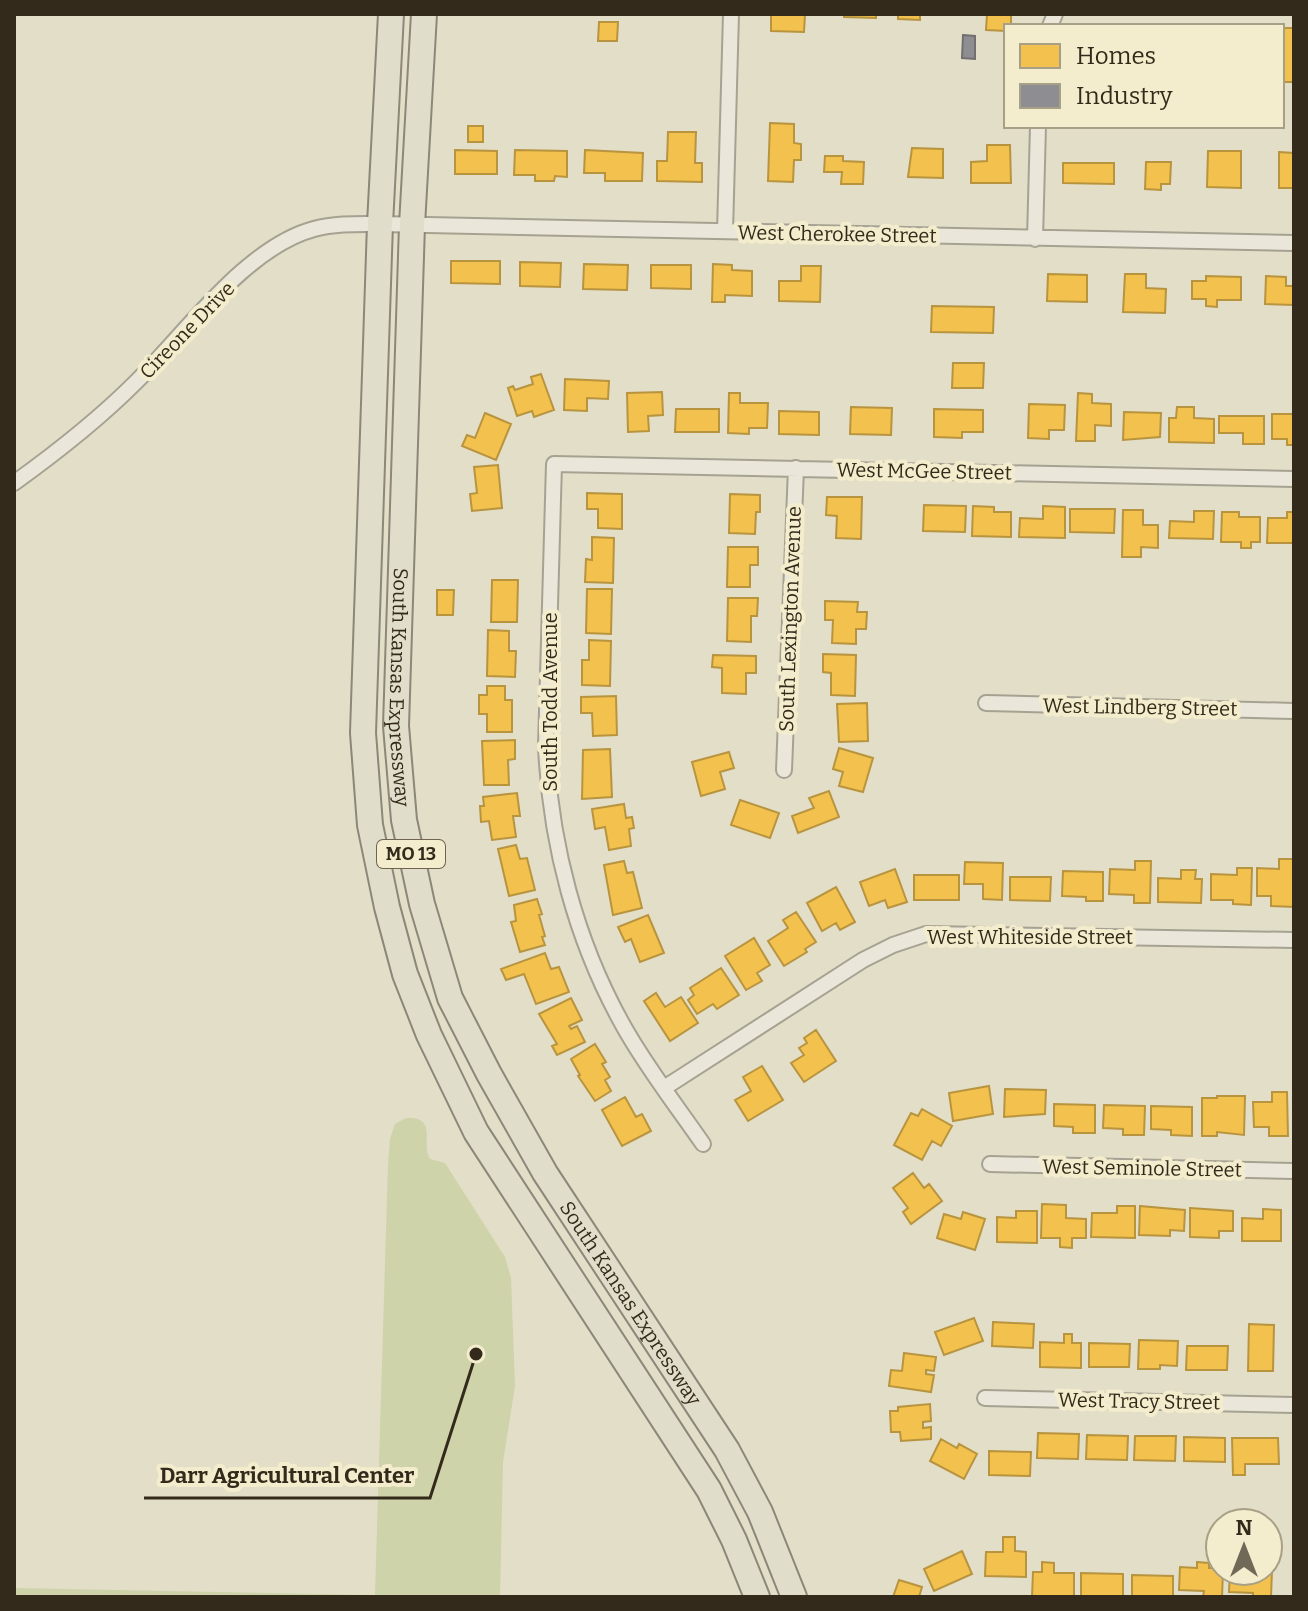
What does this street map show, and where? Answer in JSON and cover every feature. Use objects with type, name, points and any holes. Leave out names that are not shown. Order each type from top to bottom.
[{"type":"main road","name":"South Kansas Expressway","points":[[391,14],[380,224],[363,733],[370,825],[387,907],[405,974],[429,1035],[476,1132],[709,1490],[757,1597]]},
{"type":"main road","name":"South Kansas Expressway","points":[[424,14],[412,225],[396,726],[404,820],[422,904],[450,998],[489,1074],[545,1173],[727,1450],[760,1512],[794,1597]]},
{"type":"street","points":[[725,231],[731,14]]},
{"type":"street","points":[[1035,239],[1038,128]]},
{"type":"street","name":"West Cherokee Street","points":[[380,224],[1294,243]]},
{"type":"street","name":"Cireone Drive","points":[[14,483],[134,384],[223,289],[275,248],[311,230],[333,225],[380,224]]},
{"type":"street","name":"West McGee Street","points":[[554,464],[1294,479]]},
{"type":"street","name":"South Todd Avenue","points":[[554,464],[546,710],[552,812],[572,901],[590,955],[623,1025],[703,1144]]},
{"type":"street","name":"South Lexington Avenue","points":[[784,770],[796,468]]},
{"type":"street","name":"West Lindberg Street","points":[[986,703],[1294,711]]},
{"type":"street","name":"West Whiteside Street","points":[[664,1088],[863,960],[893,945],[926,934],[1294,940]]},
{"type":"street","name":"West Seminole Street","points":[[990,1164],[1294,1171]]},
{"type":"street","name":"West Tracy Street","points":[[985,1398],[1294,1405]]},
{"type":"green space","points":[[406,1118],[422,1121],[427,1132],[430,1159],[445,1163],[505,1257],[511,1278],[515,1386],[503,1462],[500,1597],[14,1597],[14,1588],[375,1595],[388,1165],[390,1139],[395,1124]]},
{"type":"building: Homes","points":[[771,14],[805,14],[804,32],[771,31]]},
{"type":"building: Homes","points":[[844,14],[876,14],[876,18],[844,17]]},
{"type":"building: Homes","points":[[898,14],[920,14],[920,20],[898,19]]},
{"type":"building: Homes","points":[[987,14],[1011,14],[1011,24],[1004,24],[1004,31],[986,30]]},
{"type":"building: Homes","points":[[599,22],[618,22],[617,41],[598,41]]},
{"type":"building: Homes","points":[[1284,28],[1294,28],[1294,82],[1284,82]]},
{"type":"building: Homes","points":[[770,123],[794,124],[794,143],[801,144],[801,160],[794,160],[793,182],[768,181]]},
{"type":"building: Homes","points":[[468,126],[483,126],[483,142],[468,142]]},
{"type":"building: Homes","points":[[668,132],[696,132],[695,163],[702,163],[702,182],[657,181],[657,161],[667,161]]},
{"type":"building: Homes","points":[[987,145],[1010,145],[1011,183],[971,183],[971,162],[987,161]]},
{"type":"building: Homes","points":[[912,148],[943,149],[943,178],[908,177]]},
{"type":"building: Homes","points":[[455,150],[497,151],[497,174],[455,174]]},
{"type":"building: Homes","points":[[515,150],[567,151],[567,177],[555,176],[554,181],[535,181],[535,175],[514,175]]},
{"type":"building: Homes","points":[[585,150],[643,153],[642,181],[605,181],[605,173],[584,173]]},
{"type":"building: Homes","points":[[1208,151],[1241,151],[1241,188],[1207,187]]},
{"type":"building: Homes","points":[[1279,152],[1294,153],[1294,188],[1279,188]]},
{"type":"building: Homes","points":[[825,156],[843,156],[843,161],[864,162],[863,184],[841,184],[842,172],[824,172]]},
{"type":"building: Homes","points":[[1146,162],[1171,162],[1170,184],[1161,184],[1161,190],[1145,189]]},
{"type":"building: Homes","points":[[1063,163],[1114,163],[1114,184],[1063,183]]},
{"type":"building: Homes","points":[[451,261],[500,261],[500,284],[451,283]]},
{"type":"building: Homes","points":[[520,262],[561,263],[560,287],[520,286]]},
{"type":"building: Homes","points":[[584,264],[628,265],[627,290],[583,289]]},
{"type":"building: Homes","points":[[713,264],[732,265],[732,270],[752,271],[752,296],[725,295],[725,302],[712,302]]},
{"type":"building: Homes","points":[[651,265],[691,265],[691,289],[651,288]]},
{"type":"building: Homes","points":[[801,266],[821,266],[820,302],[779,301],[779,281],[801,281]]},
{"type":"building: Homes","points":[[1048,274],[1087,275],[1087,302],[1047,301]]},
{"type":"building: Homes","points":[[1125,274],[1146,274],[1146,288],[1166,289],[1165,313],[1123,312]]},
{"type":"building: Homes","points":[[1206,276],[1241,277],[1241,300],[1217,300],[1217,307],[1206,306],[1206,299],[1192,299],[1192,281],[1206,281]]},
{"type":"building: Homes","points":[[1266,276],[1286,277],[1286,286],[1294,286],[1294,305],[1265,304]]},
{"type":"building: Homes","points":[[932,306],[994,307],[993,333],[931,332]]},
{"type":"building: Homes","points":[[953,363],[984,363],[983,388],[952,388]]},
{"type":"building: Homes","points":[[541,374],[554,410],[534,417],[532,411],[517,416],[508,388],[513,386],[515,390],[533,384],[531,377]]},
{"type":"building: Homes","points":[[565,379],[609,381],[608,399],[587,398],[587,411],[564,410]]},
{"type":"building: Homes","points":[[662,392],[663,415],[648,416],[649,431],[628,432],[627,393]]},
{"type":"building: Homes","points":[[729,393],[740,393],[740,403],[768,403],[767,428],[749,428],[749,434],[728,433]]},
{"type":"building: Homes","points":[[1078,393],[1092,394],[1092,403],[1111,404],[1111,426],[1095,425],[1095,441],[1076,441]]},
{"type":"building: Homes","points":[[1029,404],[1065,405],[1064,430],[1049,430],[1049,439],[1028,438]]},
{"type":"building: Homes","points":[[851,407],[892,408],[891,435],[850,434]]},
{"type":"building: Homes","points":[[1177,407],[1194,407],[1194,418],[1214,419],[1214,443],[1169,442],[1169,418],[1176,418]]},
{"type":"building: Homes","points":[[676,409],[719,409],[719,432],[675,432]]},
{"type":"building: Homes","points":[[934,409],[983,410],[983,432],[962,432],[962,438],[934,437]]},
{"type":"building: Homes","points":[[779,411],[819,412],[819,435],[779,434]]},
{"type":"building: Homes","points":[[1124,412],[1161,413],[1160,437],[1123,440]]},
{"type":"building: Homes","points":[[485,413],[511,424],[496,460],[462,446],[467,435],[475,438]]},
{"type":"building: Homes","points":[[1272,414],[1294,414],[1294,445],[1287,445],[1287,439],[1272,439]]},
{"type":"building: Homes","points":[[1219,416],[1264,416],[1264,444],[1243,444],[1243,433],[1219,433]]},
{"type":"building: Homes","points":[[498,465],[502,508],[472,511],[470,494],[477,493],[474,467]]},
{"type":"building: Homes","points":[[587,493],[622,494],[622,529],[598,528],[598,509],[587,509]]},
{"type":"building: Homes","points":[[730,494],[760,495],[755,534],[729,533]]},
{"type":"building: Homes","points":[[827,497],[862,497],[861,539],[836,538],[837,516],[826,515]]},
{"type":"building: Homes","points":[[924,505],[966,506],[965,532],[923,531]]},
{"type":"building: Homes","points":[[973,506],[994,507],[994,512],[1011,512],[1011,537],[972,536]]},
{"type":"building: Homes","points":[[1043,506],[1065,507],[1065,538],[1019,537],[1020,518],[1043,519]]},
{"type":"building: Homes","points":[[1070,509],[1115,509],[1114,533],[1070,532]]},
{"type":"building: Homes","points":[[1123,510],[1143,510],[1143,525],[1158,525],[1158,548],[1141,547],[1141,557],[1122,557]]},
{"type":"building: Homes","points":[[1194,511],[1214,511],[1213,539],[1169,538],[1170,521],[1194,522]]},
{"type":"building: Homes","points":[[1222,512],[1239,512],[1239,517],[1260,517],[1260,542],[1251,542],[1251,548],[1241,548],[1241,542],[1221,542]]},
{"type":"building: Homes","points":[[1287,512],[1294,512],[1294,543],[1267,543],[1268,518],[1287,518]]},
{"type":"building: Homes","points":[[592,537],[614,538],[613,583],[585,582],[586,559],[592,560]]},
{"type":"building: Homes","points":[[728,547],[758,547],[758,565],[750,565],[750,587],[727,587]]},
{"type":"building: Homes","points":[[492,580],[518,580],[517,622],[491,622]]},
{"type":"building: Homes","points":[[587,589],[612,589],[611,634],[586,633]]},
{"type":"building: Homes","points":[[437,590],[454,590],[453,615],[437,615]]},
{"type":"building: Homes","points":[[728,598],[758,598],[757,616],[751,616],[751,642],[727,641]]},
{"type":"building: Homes","points":[[825,601],[858,602],[857,612],[867,612],[866,629],[856,629],[856,644],[832,643],[833,620],[825,620]]},
{"type":"building: Homes","points":[[488,630],[509,631],[509,651],[516,651],[515,677],[487,676]]},
{"type":"building: Homes","points":[[589,640],[611,641],[610,686],[582,685],[582,660],[589,660]]},
{"type":"building: Homes","points":[[823,654],[856,655],[855,696],[831,695],[831,673],[823,672]]},
{"type":"building: Homes","points":[[713,655],[756,656],[756,673],[746,673],[746,694],[722,693],[722,668],[712,667]]},
{"type":"building: Homes","points":[[487,686],[505,686],[505,700],[512,700],[512,732],[487,732],[487,714],[479,714],[479,695],[487,695]]},
{"type":"building: Homes","points":[[616,696],[617,735],[593,736],[592,713],[581,713],[581,697]]},
{"type":"building: Homes","points":[[867,703],[868,741],[839,742],[837,704]]},
{"type":"building: Homes","points":[[515,740],[515,759],[508,760],[509,785],[484,785],[482,741]]},
{"type":"building: Homes","points":[[839,748],[873,758],[863,792],[839,786],[843,772],[833,769]]},
{"type":"building: Homes","points":[[610,749],[612,797],[582,799],[583,750]]},
{"type":"building: Homes","points":[[729,752],[734,768],[720,772],[725,789],[701,796],[692,762]]},
{"type":"building: Homes","points":[[829,791],[839,817],[798,833],[792,816],[814,808],[809,798]]},
{"type":"building: Homes","points":[[517,793],[520,816],[513,816],[516,837],[492,840],[489,821],[481,822],[483,797]]},
{"type":"building: Homes","points":[[740,800],[779,813],[770,838],[731,825]]},
{"type":"building: Homes","points":[[624,804],[626,818],[632,817],[634,828],[629,829],[631,846],[609,850],[605,827],[595,829],[592,809]]},
{"type":"building: Homes","points":[[516,845],[520,859],[527,858],[535,890],[509,896],[498,849]]},
{"type":"building: Homes","points":[[1279,859],[1294,859],[1294,907],[1271,906],[1271,896],[1257,896],[1257,868],[1279,869]]},
{"type":"building: Homes","points":[[624,861],[627,873],[633,872],[642,908],[613,915],[604,865]]},
{"type":"building: Homes","points":[[1135,861],[1151,861],[1150,903],[1134,903],[1134,895],[1109,894],[1110,869],[1135,870]]},
{"type":"building: Homes","points":[[965,862],[1003,863],[1002,900],[983,899],[983,884],[964,884]]},
{"type":"building: Homes","points":[[1237,868],[1252,868],[1251,905],[1233,904],[1233,900],[1211,900],[1211,874],[1237,875]]},
{"type":"building: Homes","points":[[895,869],[907,902],[888,908],[885,900],[869,906],[860,882]]},
{"type":"building: Homes","points":[[1181,870],[1196,870],[1195,879],[1202,879],[1201,903],[1158,902],[1158,878],[1181,879]]},
{"type":"building: Homes","points":[[1063,871],[1103,872],[1103,901],[1062,896]]},
{"type":"building: Homes","points":[[914,875],[959,875],[959,900],[914,900]]},
{"type":"building: Homes","points":[[1010,877],[1051,877],[1050,901],[1010,900]]},
{"type":"building: Homes","points":[[836,887],[855,922],[840,930],[836,923],[822,931],[807,903]]},
{"type":"building: Homes","points":[[537,899],[545,945],[520,952],[511,922],[516,921],[514,905]]},
{"type":"building: Homes","points":[[796,912],[816,942],[805,949],[807,952],[784,966],[768,941],[788,928],[783,920]]},
{"type":"building: Homes","points":[[648,915],[664,953],[640,962],[631,939],[625,942],[618,927]]},
{"type":"building: Homes","points":[[754,938],[770,965],[757,973],[762,981],[746,990],[725,956]]},
{"type":"building: Homes","points":[[545,953],[551,969],[559,967],[569,992],[536,1004],[524,974],[506,980],[501,969]]},
{"type":"building: Homes","points":[[721,968],[739,995],[717,1009],[713,1004],[697,1014],[688,1000],[694,995],[690,988]]},
{"type":"building: Homes","points":[[656,993],[665,1007],[681,997],[698,1023],[670,1041],[644,1001]]},
{"type":"building: Homes","points":[[571,998],[582,1020],[569,1026],[571,1029],[577,1026],[585,1042],[557,1055],[552,1046],[557,1044],[539,1014]]},
{"type":"building: Homes","points":[[816,1030],[836,1061],[804,1082],[791,1063],[804,1055],[799,1048],[807,1043],[804,1038]]},
{"type":"building: Homes","points":[[595,1044],[606,1062],[602,1064],[610,1077],[605,1080],[611,1091],[595,1101],[571,1059]]},
{"type":"building: Homes","points":[[762,1066],[783,1100],[748,1121],[735,1100],[751,1091],[743,1077]]},
{"type":"building: Homes","points":[[989,1086],[993,1114],[953,1121],[949,1093]]},
{"type":"building: Homes","points":[[1005,1089],[1046,1090],[1045,1114],[1004,1117]]},
{"type":"building: Homes","points":[[1272,1092],[1287,1092],[1288,1136],[1269,1136],[1269,1127],[1254,1127],[1253,1102],[1272,1102]]},
{"type":"building: Homes","points":[[1245,1096],[1244,1135],[1217,1132],[1217,1136],[1202,1136],[1202,1098]]},
{"type":"building: Homes","points":[[625,1097],[636,1117],[642,1114],[651,1131],[622,1146],[602,1110]]},
{"type":"building: Homes","points":[[1054,1104],[1095,1105],[1095,1133],[1073,1133],[1073,1127],[1054,1126]]},
{"type":"building: Homes","points":[[1104,1105],[1145,1106],[1144,1135],[1123,1135],[1123,1129],[1103,1128]]},
{"type":"building: Homes","points":[[1151,1106],[1192,1107],[1192,1136],[1171,1135],[1171,1130],[1151,1129]]},
{"type":"building: Homes","points":[[922,1109],[952,1126],[941,1146],[932,1141],[922,1160],[894,1145],[911,1113],[918,1116]]},
{"type":"building: Homes","points":[[913,1173],[924,1188],[929,1184],[942,1201],[911,1224],[903,1212],[908,1208],[893,1188]]},
{"type":"building: Homes","points":[[1042,1204],[1066,1205],[1066,1218],[1086,1219],[1086,1238],[1072,1238],[1072,1248],[1060,1247],[1060,1238],[1041,1238]]},
{"type":"building: Homes","points":[[1117,1206],[1135,1206],[1135,1238],[1091,1237],[1092,1213],[1117,1213]]},
{"type":"building: Homes","points":[[1140,1206],[1185,1210],[1184,1231],[1170,1230],[1170,1236],[1139,1235]]},
{"type":"building: Homes","points":[[1190,1208],[1233,1211],[1233,1231],[1219,1231],[1219,1238],[1190,1237]]},
{"type":"building: Homes","points":[[1263,1209],[1281,1210],[1281,1241],[1242,1241],[1242,1218],[1263,1219]]},
{"type":"building: Homes","points":[[1016,1211],[1037,1211],[1037,1243],[997,1242],[997,1217],[1016,1218]]},
{"type":"building: Homes","points":[[963,1212],[985,1219],[975,1250],[937,1238],[944,1214],[961,1219]]},
{"type":"building: Homes","points":[[974,1318],[983,1341],[944,1355],[935,1332]]},
{"type":"building: Homes","points":[[993,1322],[1034,1324],[1033,1348],[992,1346]]},
{"type":"building: Homes","points":[[1249,1324],[1274,1325],[1273,1371],[1248,1371]]},
{"type":"building: Homes","points":[[1064,1334],[1072,1334],[1072,1343],[1081,1343],[1081,1368],[1040,1367],[1040,1342],[1064,1343]]},
{"type":"building: Homes","points":[[1139,1340],[1178,1341],[1177,1366],[1138,1369]]},
{"type":"building: Homes","points":[[1089,1343],[1130,1344],[1129,1367],[1089,1367]]},
{"type":"building: Homes","points":[[1187,1346],[1228,1346],[1227,1370],[1186,1370]]},
{"type":"building: Homes","points":[[904,1353],[936,1357],[934,1371],[926,1370],[926,1374],[934,1375],[931,1392],[889,1386],[891,1370],[902,1371]]},
{"type":"building: Homes","points":[[930,1404],[931,1421],[923,1422],[923,1428],[931,1427],[931,1439],[901,1441],[900,1432],[891,1432],[890,1411],[898,1411],[898,1407]]},
{"type":"building: Homes","points":[[1038,1433],[1079,1434],[1078,1459],[1037,1458]]},
{"type":"building: Homes","points":[[1087,1435],[1128,1436],[1127,1460],[1086,1459]]},
{"type":"building: Homes","points":[[1135,1436],[1176,1436],[1175,1461],[1134,1460]]},
{"type":"building: Homes","points":[[1184,1437],[1225,1438],[1225,1462],[1184,1461]]},
{"type":"building: Homes","points":[[1232,1438],[1278,1438],[1279,1464],[1245,1464],[1245,1475],[1233,1475]]},
{"type":"building: Homes","points":[[941,1439],[977,1454],[964,1479],[930,1461]]},
{"type":"building: Homes","points":[[989,1451],[1031,1452],[1030,1476],[989,1475]]},
{"type":"building: Homes","points":[[1003,1537],[1015,1537],[1015,1551],[1026,1552],[1026,1577],[985,1576],[986,1552],[1003,1552]]},
{"type":"building: Homes","points":[[962,1551],[972,1574],[934,1591],[924,1569]]},
{"type":"building: Homes","points":[[1042,1562],[1054,1563],[1054,1573],[1074,1573],[1074,1597],[1032,1597],[1033,1572],[1042,1572]]},
{"type":"building: Homes","points":[[1197,1562],[1204,1563],[1204,1587],[1222,1587],[1222,1597],[1203,1597],[1204,1591],[1179,1590],[1180,1567],[1197,1568]]},
{"type":"building: Homes","points":[[1081,1573],[1123,1574],[1123,1597],[1081,1597]]},
{"type":"building: Homes","points":[[1132,1575],[1173,1576],[1173,1597],[1132,1597]]},
{"type":"building: Homes","points":[[899,1580],[922,1587],[919,1597],[893,1597]]},
{"type":"building: Homes","points":[[1229,1587],[1271,1587],[1271,1597],[1229,1592]]},
{"type":"building: Industry","points":[[963,35],[975,36],[975,59],[962,58]]},
{"type":"place","name":"Darr Agricultural Center","points":[[476,1354]]}]
